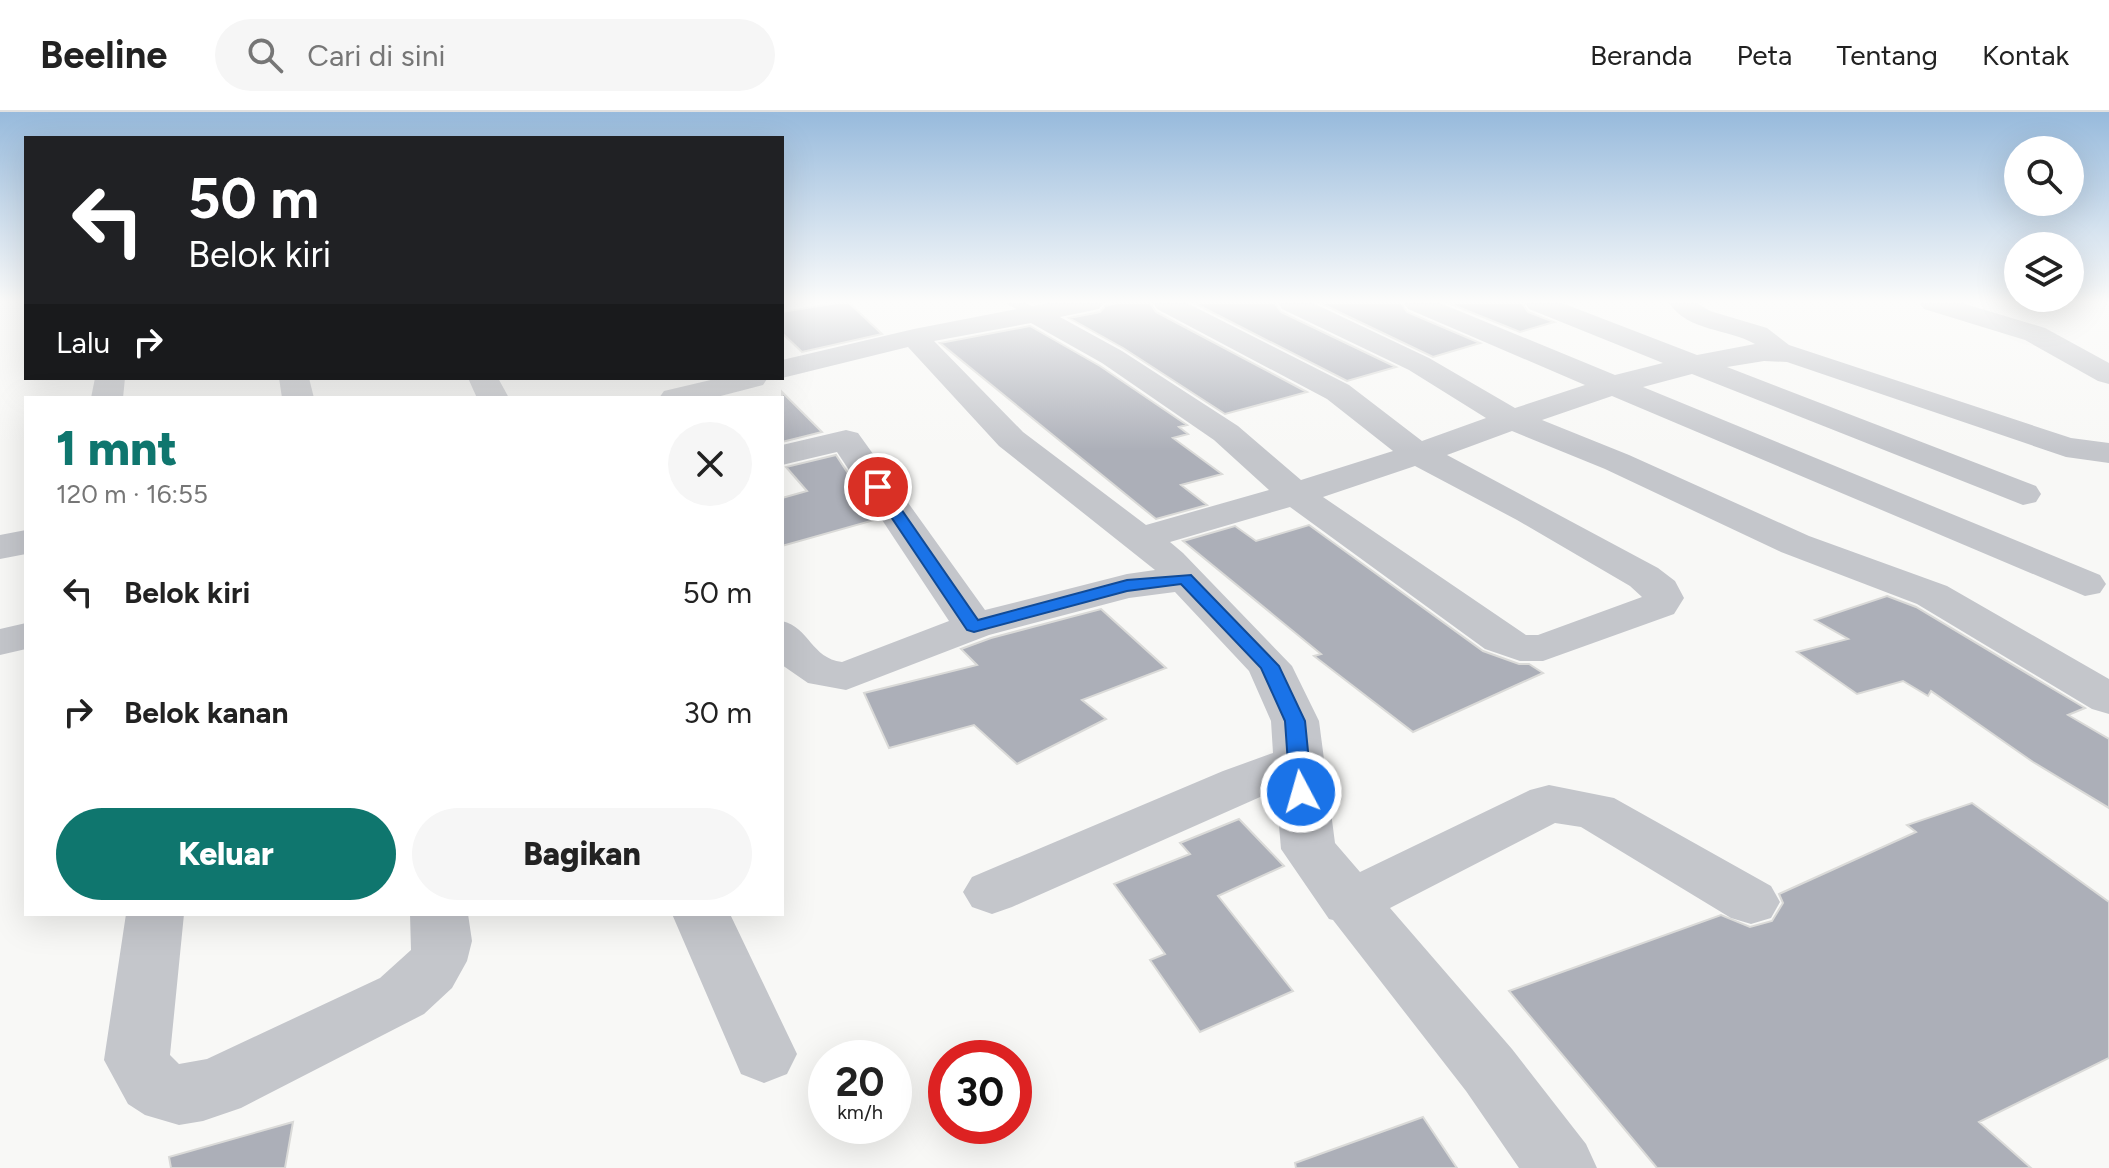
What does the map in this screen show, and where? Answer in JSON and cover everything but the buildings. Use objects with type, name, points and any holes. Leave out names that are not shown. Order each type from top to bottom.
[{"type":"street","points":[[784,369],[851,352]]},
{"type":"street","points":[[929,352],[1011,439],[1143,538],[1269,666],[1295,721],[1308,849],[1349,903],[1489,1070],[1561,1168]]},
{"type":"street","points":[[1103,352],[1226,433],[1295,494],[1501,640],[1520,648],[1543,648],[1659,605],[1663,598],[1660,590],[1644,577],[1530,512],[1418,454],[1338,392],[1261,352]]},
{"type":"street","points":[[1394,352],[1510,419],[1617,462],[1795,544],[1932,595],[2109,699]]},
{"type":"street","points":[[1532,352],[2085,584]]},
{"type":"street","points":[[1664,352],[2023,494]]},
{"type":"street","points":[[1143,538],[1418,454],[1610,386],[1694,364],[1764,352]]},
{"type":"street","points":[[1785,352],[2066,447],[2109,453]]},
{"type":"street","points":[[2068,352],[2109,375]]},
{"type":"street","points":[[683,396],[743,380]]},
{"type":"street","points":[[784,455],[846,440],[974,626]]},
{"type":"street","points":[[0,547],[24,542]]},
{"type":"street","points":[[784,637],[798,660],[810,668],[827,675],[846,676],[974,626],[1127,586],[1185,578]]},
{"type":"street","points":[[0,642],[24,636]]},
{"type":"street","points":[[992,892],[1241,784],[1298,763]]},
{"type":"street","points":[[1349,903],[1549,803],[1595,811],[1751,902]]},
{"type":"street","points":[[155,916],[137,1060],[147,1081],[161,1092],[189,1095],[217,1087],[402,996],[428,977],[439,958],[444,933],[440,916]]},
{"type":"street","points":[[702,916],[764,1054]]},
{"type":"route","points":[[878,487],[974,626],[1127,586],[1185,578],[1269,666],[1295,721],[1301,792]]}]
